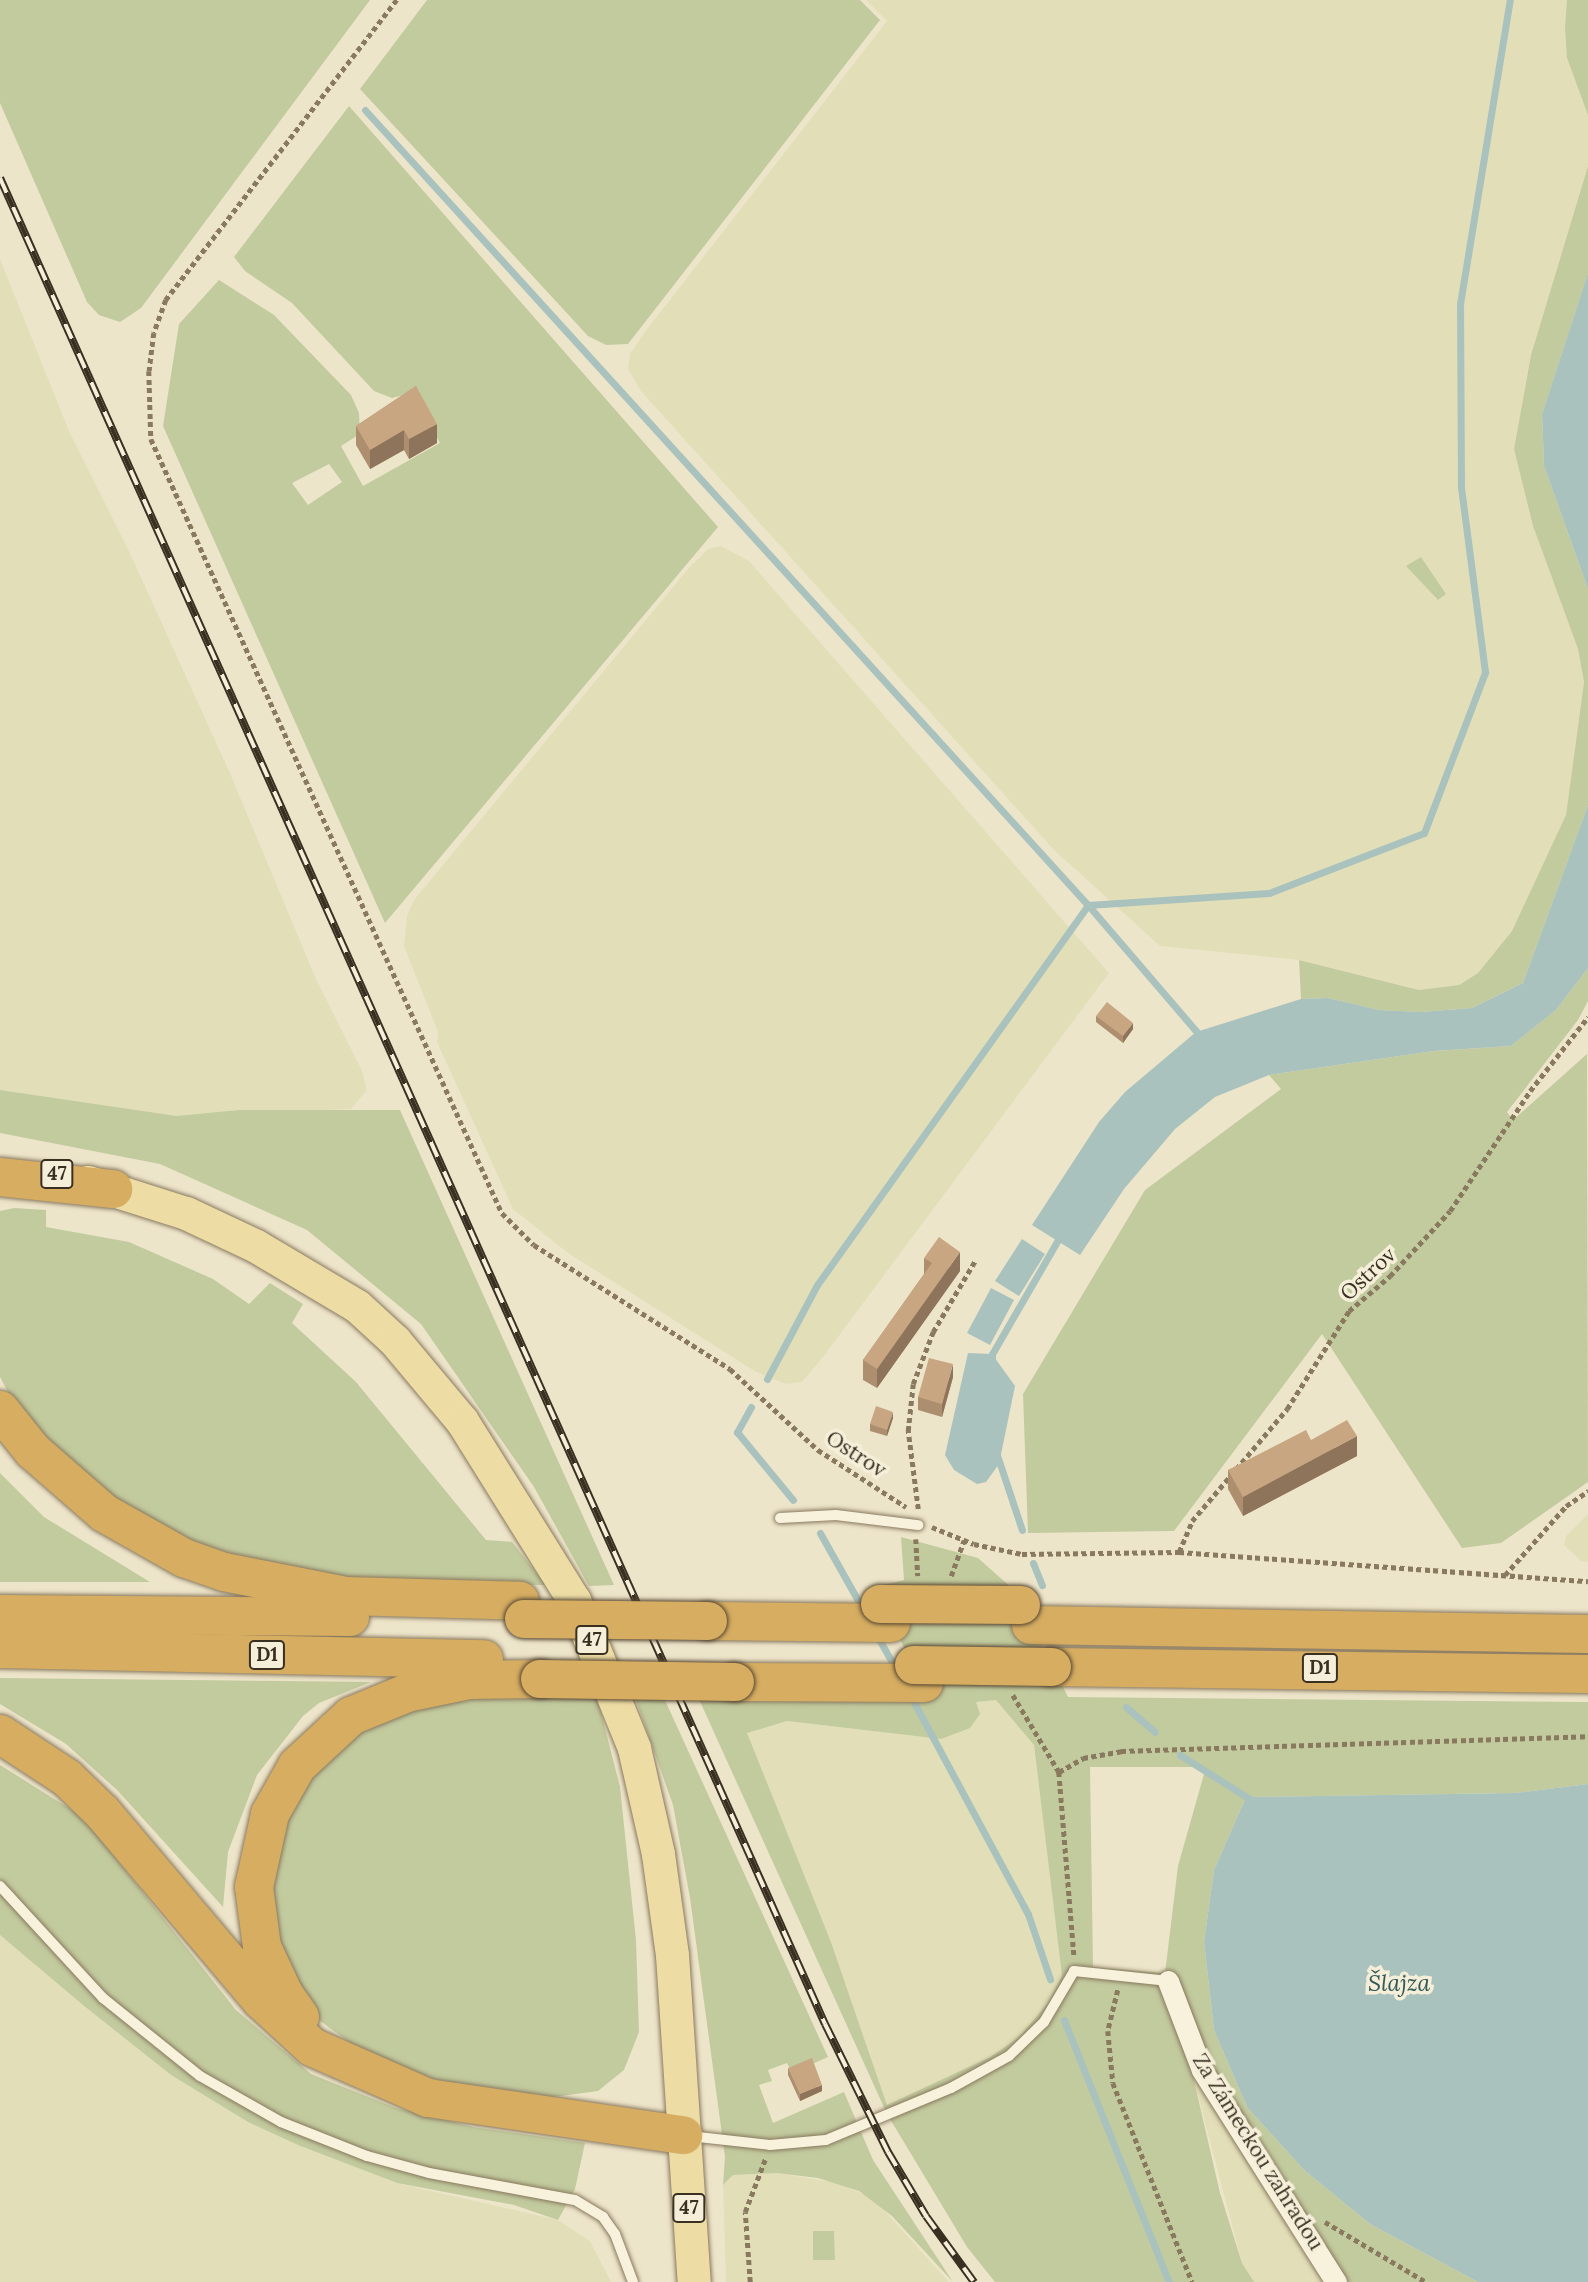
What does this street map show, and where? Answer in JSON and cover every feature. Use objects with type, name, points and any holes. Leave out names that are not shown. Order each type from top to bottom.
[{"type":"highway","points":[[0,1177],[113,1189]]},
{"type":"highway","points":[[0,1196],[39,1194]]},
{"type":"highway","points":[[0,1410],[33,1451],[104,1513],[184,1558],[224,1573],[346,1596],[522,1610]]},
{"type":"highway","name":"D1","points":[[0,1614],[522,1610],[1026,1615],[1246,1626],[1588,1634]]},
{"type":"highway","name":"D1","points":[[0,1649],[537,1670],[1057,1676],[1588,1674]]},
{"type":"highway","points":[[364,2074],[302,2020],[284,1994],[262,1947],[254,1887],[257,1861],[280,1792],[313,1748],[351,1716],[377,1703],[448,1683],[537,1670]]},
{"type":"highway","points":[[1057,1676],[1315,1687],[1588,1680]]},
{"type":"highway","points":[[0,1734],[67,1778],[103,1813],[290,2029],[312,2047],[364,2074],[417,2095],[467,2107],[683,2135]]},
{"type":"main road","name":"47","points":[[0,1165],[64,1175],[186,1213],[256,1246],[357,1306],[439,1391],[503,1482],[574,1600],[613,1690],[642,1775],[666,1903],[694,2282]]},
{"type":"main road","points":[[0,1189],[105,1206],[177,1227],[291,1286],[370,1344],[503,1482]]},
{"type":"street","name":"Za Zámeckou zahradou","points":[[1168,1980],[1202,2070],[1336,2282]]},
{"type":"lane","points":[[780,1518],[836,1515],[918,1525]]},
{"type":"lane","points":[[0,1886],[103,1998],[200,2076],[281,2122],[367,2156],[429,2173],[575,2200],[603,2217],[615,2234],[633,2282]]},
{"type":"lane","points":[[683,2135],[770,2145],[826,2140],[983,2073],[1025,2044],[1074,1971],[1168,1980]]},
{"type":"path","name":"Ostrov","points":[[397,0],[166,300],[154,332],[148,429],[502,1213],[534,1245],[687,1339],[767,1400],[818,1450],[893,1496],[918,1525]]},
{"type":"path","name":"Ostrov","points":[[1179,1552],[1192,1521],[1287,1409],[1349,1311],[1390,1276],[1450,1211],[1530,1091],[1588,1017]]},
{"type":"path","points":[[919,1584],[918,1525],[908,1431],[913,1384],[933,1332],[975,1261]]},
{"type":"path","points":[[1504,1576],[1566,1506],[1588,1491]]},
{"type":"path","points":[[918,1525],[1022,1554],[1179,1552],[1588,1581]]},
{"type":"path","points":[[1009,1689],[1059,1772],[1074,1971]]},
{"type":"path","points":[[1059,1772],[1083,1758],[1121,1751],[1588,1736]]},
{"type":"path","points":[[1122,1976],[1108,2031],[1113,2083],[1192,2282]]},
{"type":"path","points":[[750,2282],[745,2212],[770,2145]]},
{"type":"path","points":[[1285,2199],[1426,2282]]},
{"type":"shaded area","points":[[866,0],[1567,0],[1565,27],[1588,115],[1588,166],[1531,355],[1514,449],[1533,526],[1578,649],[1584,682],[1566,815],[1550,857],[1512,931],[1478,973],[1459,985],[1420,990],[1299,960],[1160,946],[1055,851],[640,390],[628,369],[630,354],[644,333],[887,21]],"holes":[[[1421,558],[1446,594],[1438,600],[1407,566]]]},
{"type":"shaded area","points":[[0,259],[69,431],[129,551],[229,771],[316,979],[362,1071],[367,1090],[351,1109],[177,1116],[0,1090]]},
{"type":"shaded area","points":[[721,546],[749,561],[1109,973],[823,1357],[802,1382],[786,1384],[756,1372],[568,1253],[513,1209],[437,1042],[438,1032],[404,946],[407,916],[414,900],[688,569],[708,549]]},
{"type":"shaded area","points":[[1588,1514],[1588,1562],[1581,1561],[1564,1545],[1566,1536]]},
{"type":"shaded area","points":[[997,1700],[1034,1745],[1062,1976],[1048,2003],[1019,2037],[990,2057],[887,2105],[831,1942],[746,1733],[787,1721],[941,1739],[979,1714],[975,1701]]},
{"type":"shaded area","points":[[0,1935],[171,2075],[248,2122],[396,2183],[558,2220],[590,2241],[611,2282],[0,2282]]},
{"type":"shaded area","points":[[1191,2069],[1325,2282],[1254,2282],[1242,2263]]},
{"type":"shaded area","points":[[776,2173],[840,2183],[875,2200],[949,2282],[726,2282],[723,2185],[733,2175]]},
{"type":"green space","points":[[0,0],[370,0],[141,308],[120,322],[99,315],[87,302],[0,103]]},
{"type":"green space","points":[[427,0],[860,0],[880,20],[628,344],[606,345],[588,336],[360,89]]},
{"type":"green space","points":[[1567,0],[1588,0],[1588,115],[1567,58],[1565,27]]},
{"type":"green space","points":[[349,106],[718,527],[385,923],[163,426],[179,324],[219,280],[274,315],[351,395],[359,413],[360,434],[341,446],[363,486],[440,443],[411,393],[392,398],[374,391],[292,303],[245,271],[234,257]],"holes":[[[329,464],[342,482],[308,505],[292,483]]]},
{"type":"green space","points":[[1588,166],[1588,273],[1542,414],[1544,466],[1588,589],[1588,805],[1523,983],[1472,1008],[1421,1012],[1379,1010],[1328,998],[1301,999],[1299,960],[1419,990],[1459,985],[1478,973],[1512,931],[1566,815],[1584,682],[1578,649],[1533,526],[1514,449],[1531,355]]},
{"type":"green space","points":[[1421,557],[1446,594],[1438,600],[1406,566]]},
{"type":"green space","points":[[1588,968],[1588,1001],[1578,1020],[1507,1112],[1513,1120],[1587,1054],[1588,1482],[1501,1543],[1462,1548],[1322,1334],[1174,1531],[1028,1533],[1023,1394],[1145,1190],[1281,1089],[1269,1075],[1434,1051],[1511,1046],[1556,1010]]},
{"type":"green space","points":[[0,1090],[177,1116],[239,1110],[400,1110],[614,1585],[589,1586],[534,1487],[421,1324],[307,1230],[160,1164],[0,1133]]},
{"type":"green space","points":[[14,1208],[46,1210],[46,1227],[129,1242],[213,1279],[249,1304],[270,1283],[303,1304],[292,1323],[356,1382],[486,1540],[512,1542],[546,1585],[391,1584],[279,1574],[187,1542],[97,1489],[21,1417],[0,1377],[0,1211]]},
{"type":"green space","points":[[0,1473],[44,1517],[150,1582],[0,1582]]},
{"type":"green space","points":[[901,1537],[978,1558],[1014,1590],[1068,1697],[1588,1702],[1588,1784],[1515,1793],[1246,1797],[1214,1870],[1204,1942],[1214,2030],[1247,2107],[1304,2170],[1370,2224],[1478,2282],[1325,2282],[1192,2072],[1220,2193],[1242,2263],[1254,2282],[995,2282],[967,2247],[887,2114],[698,1697],[931,1695],[871,1588],[904,1580]],"holes":[[[996,1700],[1034,1745],[1062,1976],[1048,2003],[1019,2037],[990,2057],[887,2105],[831,1942],[747,1733],[787,1721],[941,1739],[970,1728],[980,1714],[976,1702]],[[1090,1767],[1206,1767],[1178,1866],[1165,1973],[1093,1967]]]},
{"type":"green space","points":[[0,1678],[371,1682],[319,1703],[303,1716],[257,1775],[228,1852],[223,1907],[118,1791],[66,1744],[0,1704]]},
{"type":"green space","points":[[596,1693],[620,1787],[636,1940],[639,2032],[624,2070],[598,2091],[553,2097],[472,2088],[425,2077],[361,2051],[319,2020],[297,1994],[266,1911],[289,1799],[343,1735],[418,1701]]},
{"type":"green space","points":[[664,1698],[828,2057],[792,2073],[787,2063],[768,2070],[772,2081],[759,2085],[773,2123],[844,2092],[873,2160],[953,2282],[892,2216],[859,2191],[818,2178],[776,2173],[733,2175],[723,2185],[725,2157],[690,1898],[673,1805],[636,1700]]},
{"type":"green space","points":[[0,1765],[83,1817],[236,2010],[311,2074],[396,2108],[473,2127],[585,2143],[575,2189],[558,2220],[514,2205],[397,2183],[298,2145],[248,2122],[171,2075],[83,2005],[0,1935]]},
{"type":"green space","points":[[813,2231],[834,2231],[835,2260],[813,2260]]},
{"type":"water","points":[[1588,273],[1588,589],[1544,466],[1542,414]]},
{"type":"water","points":[[1588,805],[1588,968],[1556,1010],[1511,1046],[1434,1051],[1269,1075],[1215,1097],[1175,1129],[1124,1189],[1080,1255],[1032,1225],[1099,1122],[1125,1092],[1196,1032],[1301,999],[1328,998],[1379,1010],[1421,1012],[1472,1008],[1523,983]]},
{"type":"water","points":[[1022,1239],[1045,1254],[1019,1296],[995,1281]]},
{"type":"water","points":[[991,1288],[1014,1300],[990,1345],[967,1333]]},
{"type":"water","points":[[968,1353],[992,1354],[1015,1386],[999,1464],[986,1482],[977,1484],[954,1470],[945,1455]]},
{"type":"water","name":"Šlajza","points":[[1588,1784],[1588,2282],[1478,2282],[1370,2224],[1304,2170],[1247,2107],[1214,2030],[1204,1942],[1214,1870],[1246,1797],[1515,1793]]},
{"type":"building","points":[[416,386],[437,424],[409,439],[404,430],[370,450],[356,426]]},
{"type":"building","points":[[1107,1002],[1133,1023],[1123,1036],[1096,1016]]},
{"type":"building","points":[[939,1237],[960,1252],[877,1369],[863,1360],[932,1263],[924,1258]]},
{"type":"building","points":[[929,1358],[953,1364],[942,1404],[918,1397]]},
{"type":"building","points":[[876,1406],[893,1412],[887,1430],[870,1424]]},
{"type":"building","points":[[1347,1420],[1357,1436],[1243,1497],[1228,1470],[1306,1430],[1311,1440]]},
{"type":"building","points":[[812,2058],[822,2085],[800,2094],[788,2068]]},
{"type":"waterway","points":[[767,1379],[817,1285],[1088,905],[1269,893],[1424,833],[1485,672],[1461,488],[1460,304],[1510,0]]},
{"type":"waterway","points":[[365,110],[1088,905],[1201,1037]]},
{"type":"waterway","points":[[992,1363],[992,1354],[1060,1236]]},
{"type":"waterway","points":[[751,1407],[737,1432],[793,1500]]},
{"type":"waterway","points":[[997,1455],[1022,1530]]},
{"type":"waterway","points":[[820,1533],[864,1611]]},
{"type":"waterway","points":[[1033,1563],[1042,1585]]},
{"type":"waterway","points":[[876,1634],[896,1669]]},
{"type":"waterway","points":[[910,1695],[1028,1914],[1050,1979]]},
{"type":"waterway","points":[[1126,1707],[1155,1732]]},
{"type":"waterway","points":[[1180,1755],[1253,1801]]},
{"type":"waterway","points":[[1064,2020],[1169,2282]]},
{"type":"railway","points":[[0,178],[825,2024],[888,2152],[926,2216],[974,2282]]}]
